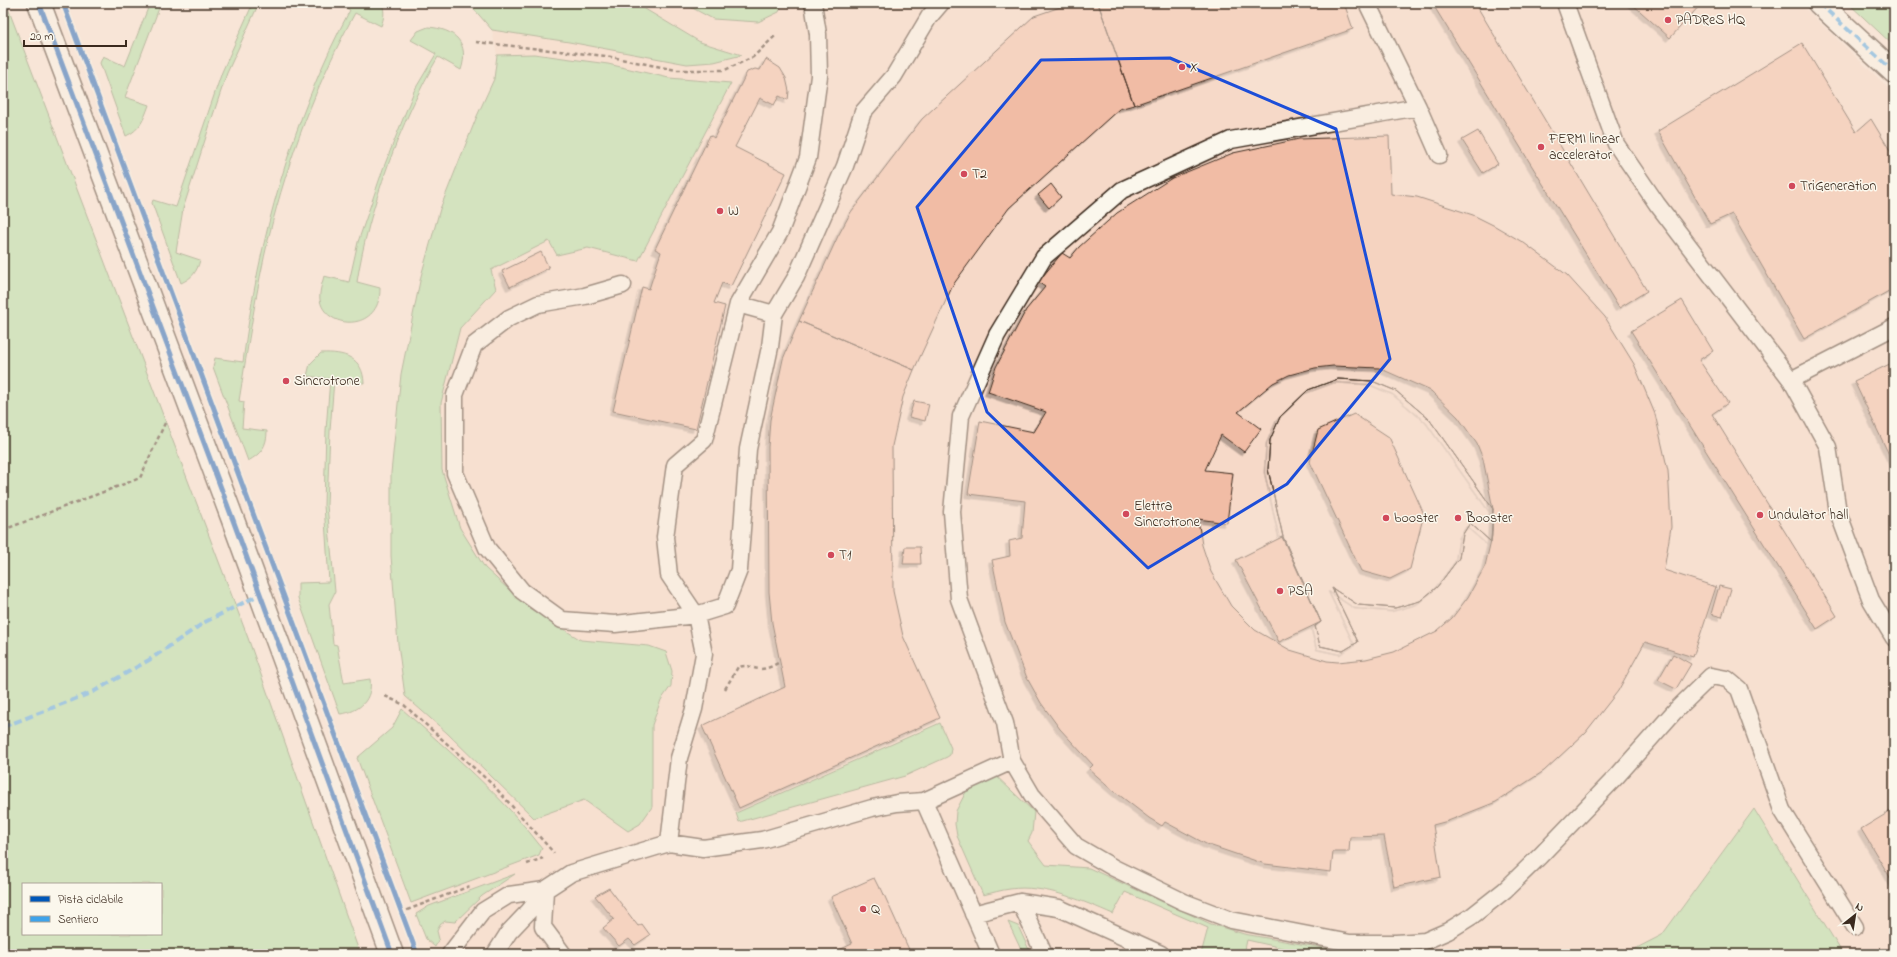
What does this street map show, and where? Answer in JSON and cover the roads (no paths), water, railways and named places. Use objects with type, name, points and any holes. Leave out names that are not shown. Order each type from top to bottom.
[{"type":"street","points":[[39,3],[182,384],[392,954]]},
{"type":"street","points":[[1819,3],[1894,72]]},
{"type":"lane","points":[[669,843],[679,758],[694,709],[704,654],[696,615],[669,575],[665,537],[675,465],[704,440],[738,304],[780,232],[808,158],[819,76],[818,34],[813,3]]},
{"type":"lane","points":[[624,285],[585,296],[538,304],[509,318],[474,345],[455,395],[455,473],[487,548],[522,591],[562,620],[615,624],[696,615],[725,606],[739,570],[748,449],[770,347],[774,314],[796,277],[846,166],[863,112],[894,76],[929,17],[941,3]]},
{"type":"lane","points":[[1367,3],[1418,107],[1439,155]]},
{"type":"lane","points":[[1565,3],[1616,144],[1657,204],[1791,380],[1828,447],[1838,512],[1871,600],[1894,638]]},
{"type":"lane","points":[[1418,107],[1231,140],[1122,190],[1044,257],[997,335],[961,416],[952,512],[959,599],[1005,722],[1012,761],[1032,795],[1076,846],[1114,868],[1184,902],[1231,920],[1350,943],[1396,944],[1425,941],[1448,931],[1472,916],[1505,890],[1546,851],[1617,776],[1674,712],[1711,676],[1727,679],[1739,689],[1782,810],[1855,927]]},
{"type":"lane","points":[[738,304],[774,314]]},
{"type":"lane","points":[[1791,380],[1894,327]]},
{"type":"lane","points":[[495,954],[509,932],[529,911],[545,890],[571,873],[669,843],[703,848],[762,840],[872,808],[897,803],[924,801],[1012,761]]},
{"type":"lane","points":[[924,801],[991,954]]},
{"type":"lane","points":[[450,954],[483,911],[509,895],[545,890]]},
{"type":"lane","points":[[545,890],[544,927],[563,954]]},
{"type":"lane","points":[[973,914],[1020,902],[1059,908],[1161,954]]},
{"type":"lane","points":[[1020,902],[1044,954]]},
{"type":"place","name":"PADReS HQ","points":[[1668,20]]},
{"type":"place","name":"X","points":[[1182,67]]},
{"type":"place","name":"FERMI linear accelerator","points":[[1541,147]]},
{"type":"place","name":"T2","points":[[964,174]]},
{"type":"place","name":"TriGeneration","points":[[1792,186]]},
{"type":"place","name":"W","points":[[720,211]]},
{"type":"place","name":"Sincrotrone","points":[[286,381]]},
{"type":"place","name":"Elettra Sincrotrone","points":[[1126,514]]},
{"type":"place","name":"Undulator hall","points":[[1760,515]]},
{"type":"place","name":"booster","points":[[1386,518]]},
{"type":"place","name":"Booster","points":[[1458,518]]},
{"type":"place","name":"T1","points":[[831,555]]},
{"type":"place","name":"PSA","points":[[1280,591]]},
{"type":"place","name":"Q","points":[[863,909]]}]
